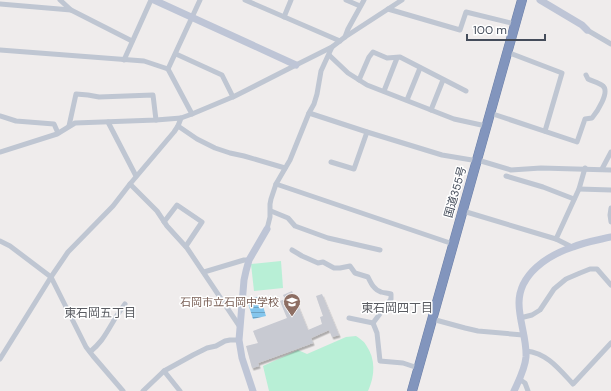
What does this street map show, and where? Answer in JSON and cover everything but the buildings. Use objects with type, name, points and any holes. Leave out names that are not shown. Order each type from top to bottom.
[{"type":"highway","name":"国道355号","points":[[412,391],[522,0]]},
{"type":"street","points":[[60,0],[71,10],[132,41]]},
{"type":"street","points":[[124,60],[153,0],[296,65]]},
{"type":"street","points":[[168,69],[200,0]]},
{"type":"street","points":[[246,0],[340,41]]},
{"type":"street","points":[[284,17],[292,0]]},
{"type":"street","points":[[346,0],[360,6]]},
{"type":"street","points":[[345,37],[364,0]]},
{"type":"street","points":[[0,152],[58,133],[75,123],[156,120],[181,118],[192,114],[232,97],[332,47],[402,0]]},
{"type":"street","points":[[540,0],[611,44]]},
{"type":"street","points":[[0,4],[71,10]]},
{"type":"street","points":[[388,9],[460,30],[466,12],[515,24]]},
{"type":"street","points":[[253,391],[242,358],[240,340],[244,280],[246,271],[249,260],[269,223],[270,204],[276,184],[286,168],[314,104],[321,71],[332,47]]},
{"type":"street","points":[[0,50],[144,61],[168,69],[192,114]]},
{"type":"street","points":[[359,80],[369,57],[373,52],[387,58],[400,58],[466,92]]},
{"type":"street","points":[[507,52],[562,73],[544,131]]},
{"type":"street","points":[[176,54],[222,75],[232,97]]},
{"type":"street","points":[[329,55],[348,74],[367,85],[454,119],[486,126]]},
{"type":"street","points":[[384,91],[397,58]]},
{"type":"street","points":[[407,100],[420,68]]},
{"type":"street","points":[[490,113],[577,142],[585,119],[592,118],[597,112],[605,90],[603,85],[588,79],[586,75]]},
{"type":"street","points":[[431,110],[444,80]]},
{"type":"street","points":[[69,126],[76,94],[99,97],[153,95],[156,120]]},
{"type":"street","points":[[309,113],[442,155],[481,161],[511,170],[541,168],[585,168],[611,170]]},
{"type":"street","points":[[0,116],[16,121],[54,124],[58,133]]},
{"type":"street","points":[[0,359],[68,252],[113,206],[136,176],[174,132],[181,118]]},
{"type":"street","points":[[108,122],[136,176]]},
{"type":"street","points":[[178,126],[214,148],[286,168]]},
{"type":"street","points":[[331,162],[354,169],[367,132]]},
{"type":"street","points":[[602,170],[611,152]]},
{"type":"street","points":[[556,238],[579,189],[585,168]]},
{"type":"street","points":[[506,176],[574,199]]},
{"type":"street","points":[[130,184],[157,211],[164,222],[186,246],[240,327]]},
{"type":"street","points":[[276,184],[453,244]]},
{"type":"street","points":[[579,189],[611,190]]},
{"type":"street","points":[[164,222],[177,205],[202,222],[186,246]]},
{"type":"street","points":[[611,208],[611,222]]},
{"type":"street","points":[[463,210],[556,238],[572,247]]},
{"type":"street","points":[[270,211],[288,218],[296,226],[328,238],[380,250]]},
{"type":"street","points":[[514,391],[524,367],[526,357],[520,318],[519,297],[526,280],[532,272],[547,260],[572,247],[611,237]]},
{"type":"street","points":[[0,241],[10,246],[51,277],[90,352],[124,391]]},
{"type":"street","points":[[292,250],[302,256],[318,262],[323,262],[334,268],[350,266],[355,273],[368,277],[375,289],[391,294],[392,299],[373,323]]},
{"type":"street","points":[[204,272],[244,260],[249,260]]},
{"type":"street","points":[[520,318],[532,315],[540,310],[554,289],[566,279],[590,269],[597,270],[611,285]]},
{"type":"street","points":[[90,352],[98,346],[125,304]]},
{"type":"street","points":[[349,318],[373,323]]},
{"type":"street","points":[[432,319],[478,331],[523,335]]},
{"type":"street","points":[[373,323],[377,333],[380,361],[402,363],[418,368]]},
{"type":"street","points":[[143,391],[164,371],[207,348],[216,346],[225,341],[240,340]]},
{"type":"street","points":[[526,351],[534,352],[553,363],[573,384],[611,343]]},
{"type":"street","points":[[164,371],[180,391]]},
{"type":"street","points":[[519,379],[525,383],[528,391]]},
{"type":"green space","points":[[281,261],[283,288],[254,291],[251,264]]},
{"type":"green space","points":[[356,336],[362,340],[372,356],[373,374],[368,391],[269,391],[263,366],[298,350],[307,354],[346,337]]},
{"type":"water","points":[[260,296],[266,316],[253,319],[247,300]]},
{"type":"place","name":"石岡市立石岡中学校","points":[[292,317]]},
{"type":"district","name":"東石岡四丁目","points":[[397,308]]},
{"type":"district","name":"東石岡五丁目","points":[[100,313]]}]
